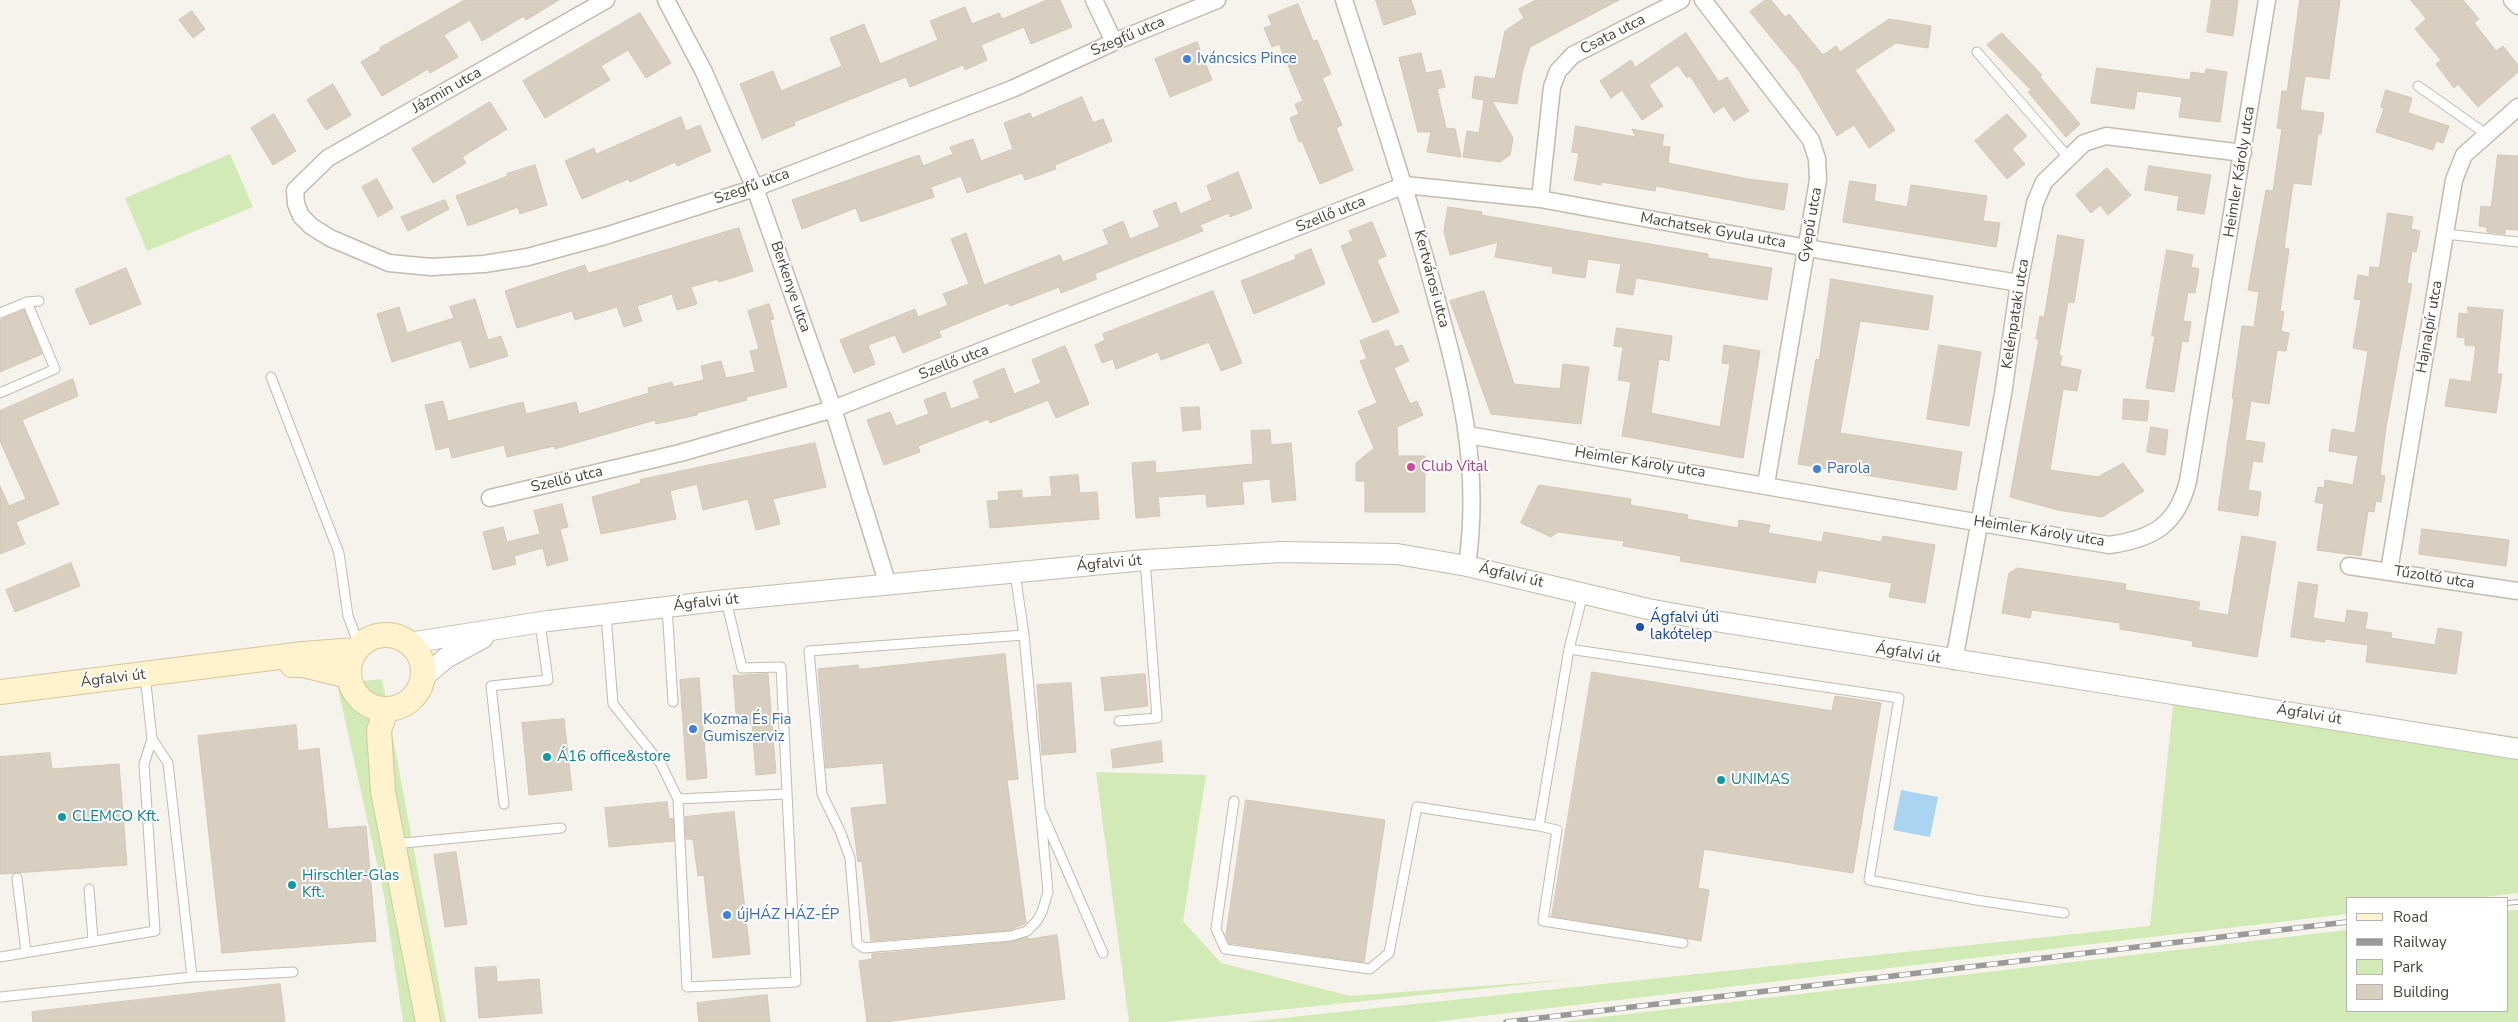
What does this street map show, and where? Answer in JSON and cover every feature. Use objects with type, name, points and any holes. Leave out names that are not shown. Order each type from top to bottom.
[{"type":"main road","points":[[377,714],[403,705],[410,700],[420,686],[422,678],[420,659],[409,643],[401,638],[384,635],[375,637],[358,648],[349,667],[349,676],[352,689],[377,714],[382,783],[428,1022]]},
{"type":"main road","name":"Ágfalvi út","points":[[0,692],[358,648]]},
{"type":"main road","name":"Ágfalvi út","points":[[226,665],[303,665],[349,676]]},
{"type":"street","name":"Jázmin utca","points":[[295,190],[328,158],[606,0]]},
{"type":"street","name":"Berkenye utca","points":[[666,0],[704,72],[755,188],[833,409],[888,585]]},
{"type":"street","points":[[1094,0],[1114,42]]},
{"type":"street","name":"Szegfű utca","points":[[295,190],[296,204],[301,216],[311,226],[330,238],[390,263],[431,267],[484,264],[528,257],[606,236],[755,188],[1012,89],[1114,42],[1217,0]]},
{"type":"street","name":"Kertvárosi utca","points":[[1344,0],[1405,186],[1460,387],[1468,435],[1473,504],[1467,566]]},
{"type":"street","name":"Csata utca","points":[[1540,199],[1552,87],[1558,71],[1573,55],[1682,0]]},
{"type":"street","name":"Gyepű utca","points":[[1703,0],[1811,140],[1817,159],[1818,180],[1766,484]]},
{"type":"street","name":"Heimler Károly utca","points":[[1468,435],[1766,484],[2109,544],[2135,542],[2156,531],[2175,514],[2184,497],[2188,481],[2267,0]]},
{"type":"street","points":[[2512,0],[2518,6]]},
{"type":"street","name":"Hajnalpír utca","points":[[2389,572],[2458,168],[2464,155],[2518,107]]},
{"type":"street","name":"Kelénpataki utca","points":[[1954,661],[2035,203],[2044,182],[2084,143],[2106,136],[2243,153]]},
{"type":"street","name":"Machatsek Gyula utca","points":[[1405,186],[1540,199],[1807,248],[2020,283]]},
{"type":"street","name":"Szellő utca","points":[[490,498],[680,453],[833,409],[1405,186]]},
{"type":"street","name":"Ágfalvi út","points":[[409,643],[540,623],[726,600],[1145,560],[1280,552],[1338,551],[1397,554],[1467,566],[1583,594],[1705,620],[2518,749]]},
{"type":"street","name":"Tűzoltó utca","points":[[2350,566],[2518,591]]},
{"type":"street","name":"Ágfalvi út","points":[[422,678],[446,658],[495,631]]},
{"type":"lane","points":[[1976,52],[2068,157]]},
{"type":"lane","points":[[2418,86],[2486,134]]},
{"type":"lane","points":[[2446,234],[2518,242]]},
{"type":"lane","points":[[0,313],[27,302],[39,302]]},
{"type":"lane","points":[[0,393],[55,369],[27,302]]},
{"type":"lane","points":[[271,377],[339,553],[348,616],[358,648]]},
{"type":"lane","points":[[1119,720],[1157,718],[1145,560]]},
{"type":"lane","points":[[1015,573],[1024,635],[1048,892],[1042,912],[1027,931],[1011,936],[873,949],[864,948],[857,943],[850,858],[840,831],[822,794],[809,651],[1024,635]]},
{"type":"lane","points":[[1539,826],[1570,649],[1583,594]]},
{"type":"lane","points":[[606,615],[613,704],[661,764],[678,799],[687,987],[796,982],[781,667],[742,668],[726,600]]},
{"type":"lane","points":[[667,607],[673,702]]},
{"type":"lane","points":[[504,804],[491,686],[548,680],[540,623]]},
{"type":"lane","points":[[1570,649],[1899,698],[1869,880],[1976,900],[2064,913]]},
{"type":"lane","points":[[0,957],[156,931],[144,764],[152,739],[145,675]]},
{"type":"lane","points":[[152,739],[168,763],[192,977]]},
{"type":"lane","points":[[678,799],[786,794]]},
{"type":"lane","points":[[1234,802],[1216,929],[1225,949],[1370,969],[1389,953],[1416,807],[1557,830],[1544,921],[1683,943]]},
{"type":"lane","points":[[1039,806],[1103,953]]},
{"type":"lane","points":[[393,844],[561,828]]},
{"type":"lane","points":[[17,878],[26,952]]},
{"type":"lane","points":[[89,889],[93,940]]},
{"type":"lane","points":[[0,997],[192,977],[294,972]]},
{"type":"green space","points":[[230,154],[253,207],[147,251],[125,198]]},
{"type":"green space","points":[[382,679],[446,1022],[403,1022],[384,895],[337,684]]},
{"type":"green space","points":[[2175,686],[2518,737],[2518,893],[2484,897],[2346,897],[2346,914],[1432,1022],[1245,1022],[2150,926]]},
{"type":"green space","points":[[1096,772],[1206,775],[1183,921],[1221,963],[1350,996],[1575,979],[1164,1022],[1129,1022]]},
{"type":"green space","points":[[2518,910],[2518,1022],[1560,1022],[2346,930],[2346,1012],[2508,1012],[2508,911]]},
{"type":"water","points":[[1901,790],[1938,797],[1930,837],[1893,830]]},
{"type":"building","points":[[465,0],[559,0],[526,20],[524,16],[482,41],[470,20],[444,35],[458,57],[430,73],[428,69],[382,96],[361,62],[381,50],[380,48]]},
{"type":"building","points":[[1047,0],[1060,0],[1072,27],[1031,44],[1024,27],[981,45],[987,60],[965,70],[963,65],[910,87],[906,77],[794,122],[795,125],[762,139],[740,84],[773,71],[781,91],[842,66],[830,38],[864,24],[880,64],[938,40],[930,21],[965,7],[972,24],[999,13],[1002,19]]},
{"type":"building","points":[[1376,0],[1411,0],[1416,14],[1384,25]]},
{"type":"building","points":[[1537,0],[1619,0],[1530,47],[1522,73],[1517,104],[1492,101],[1513,138],[1510,155],[1500,162],[1463,157],[1467,131],[1479,133],[1484,100],[1472,98],[1475,76],[1495,79],[1505,31],[1524,18],[1519,9]]},
{"type":"building","points":[[1765,0],[1771,0],[1785,17],[1789,14],[1823,55],[1836,46],[1840,52],[1889,19],[1931,26],[1928,48],[1896,43],[1855,70],[1895,130],[1869,148],[1854,125],[1837,136],[1799,71],[1750,12]]},
{"type":"building","points":[[2212,0],[2238,0],[2233,36],[2207,32]]},
{"type":"building","points":[[2300,0],[2340,0],[2329,79],[2305,76],[2300,110],[2324,113],[2321,134],[2318,134],[2311,185],[2293,183],[2284,248],[2289,249],[2280,311],[2284,312],[2281,331],[2289,333],[2286,351],[2277,350],[2269,404],[2251,401],[2245,440],[2265,443],[2262,462],[2253,461],[2248,490],[2261,492],[2258,516],[2218,510],[2234,399],[2232,398],[2242,326],[2254,327],[2259,292],[2248,290],[2266,190],[2273,191],[2282,129],[2277,128],[2282,91],[2287,91]]},
{"type":"building","points":[[2411,0],[2463,0],[2479,19],[2474,23],[2496,51],[2503,46],[2518,65],[2518,72],[2478,107],[2458,84],[2454,88],[2436,64],[2441,60],[2415,29],[2426,19]]},
{"type":"building","points":[[1298,4],[1313,41],[1317,40],[1331,74],[1322,78],[1342,125],[1336,128],[1353,170],[1320,184],[1302,141],[1299,142],[1290,118],[1299,114],[1295,104],[1303,101],[1279,44],[1272,47],[1264,28],[1272,25],[1268,16]]},
{"type":"building","points":[[192,11],[205,29],[193,38],[179,20]]},
{"type":"building","points":[[640,13],[671,63],[646,78],[628,50],[601,66],[610,80],[545,118],[523,81]]},
{"type":"building","points":[[1686,33],[1719,82],[1727,77],[1749,111],[1734,121],[1724,106],[1714,113],[1690,76],[1687,78],[1678,65],[1649,85],[1663,106],[1642,120],[1622,90],[1611,98],[1600,81],[1631,60],[1635,67]]},
{"type":"building","points":[[2002,33],[2042,75],[2040,77],[2080,124],[2066,137],[2028,92],[2031,90],[1987,45]]},
{"type":"building","points":[[1197,42],[1212,80],[1170,97],[1155,59]]},
{"type":"building","points":[[1421,53],[1426,73],[1441,70],[1445,87],[1437,89],[1446,128],[1455,129],[1461,157],[1427,152],[1431,132],[1418,132],[1399,58]]},
{"type":"building","points":[[2097,68],[2190,80],[2191,72],[2205,74],[2206,69],[2227,72],[2220,122],[2179,117],[2182,97],[2137,91],[2134,109],[2091,103]]},
{"type":"building","points":[[333,84],[351,115],[326,130],[307,100]]},
{"type":"building","points":[[2386,90],[2412,98],[2408,113],[2449,126],[2443,143],[2436,141],[2433,150],[2376,132],[2384,108],[2381,107]]},
{"type":"building","points":[[1082,97],[1093,123],[1103,119],[1112,141],[1055,165],[1056,169],[1025,180],[1022,173],[967,193],[961,176],[931,187],[934,197],[861,222],[856,208],[802,229],[792,200],[919,155],[923,166],[953,154],[950,147],[973,139],[981,161],[1013,149],[1004,123],[1030,113],[1032,118]]},
{"type":"building","points":[[490,102],[507,129],[462,157],[466,163],[433,183],[412,149]]},
{"type":"building","points":[[274,114],[296,151],[273,165],[251,128]]},
{"type":"building","points":[[2007,114],[2027,136],[2012,149],[2025,164],[2007,179],[1975,141]]},
{"type":"building","points":[[681,117],[686,131],[700,125],[711,151],[677,166],[675,162],[630,182],[628,179],[582,199],[565,161],[594,148],[596,154]]},
{"type":"building","points":[[1576,126],[1636,137],[1632,129],[1664,135],[1662,146],[1670,147],[1668,163],[1748,179],[1788,184],[1784,210],[1656,186],[1655,191],[1601,182],[1601,185],[1574,180],[1579,153],[1572,152]]},
{"type":"building","points":[[2498,155],[2518,156],[2518,230],[2505,229],[2505,234],[2487,232],[2487,227],[2479,226],[2481,206],[2491,207]]},
{"type":"building","points":[[535,165],[547,205],[520,214],[518,207],[468,226],[456,196],[508,176],[507,174]]},
{"type":"building","points":[[2149,166],[2211,175],[2204,214],[2177,210],[2179,196],[2145,190]]},
{"type":"building","points":[[2107,168],[2131,195],[2108,215],[2100,205],[2091,213],[2076,195]]},
{"type":"building","points":[[1238,172],[1252,208],[1230,217],[1229,213],[1200,225],[1203,231],[1094,274],[1097,279],[1061,293],[1059,287],[1010,306],[1008,303],[939,331],[941,337],[903,353],[895,335],[868,345],[875,364],[854,373],[840,340],[915,309],[918,317],[948,305],[943,294],[969,284],[951,239],[966,233],[984,285],[1060,255],[1063,262],[1109,244],[1103,230],[1123,221],[1130,239],[1160,227],[1153,211],[1176,202],[1180,214],[1212,200],[1207,186]]},
{"type":"building","points":[[377,179],[393,208],[378,217],[362,187]]},
{"type":"building","points":[[1850,181],[1876,185],[1874,201],[1907,207],[1911,185],[1987,196],[1983,221],[2000,223],[1996,247],[1843,222]]},
{"type":"building","points":[[445,200],[449,209],[408,231],[401,217]]},
{"type":"building","points":[[1448,207],[1482,212],[1481,215],[1708,254],[1708,258],[1772,268],[1767,300],[1636,278],[1633,295],[1616,292],[1621,264],[1588,259],[1585,278],[1552,273],[1553,267],[1495,257],[1498,242],[1450,255],[1444,232]]},
{"type":"building","points":[[2388,213],[2413,217],[2411,229],[2420,231],[2416,252],[2412,251],[2407,283],[2412,284],[2386,427],[2380,475],[2385,476],[2381,502],[2376,501],[2374,512],[2368,511],[2361,556],[2317,550],[2324,504],[2315,502],[2318,487],[2324,488],[2325,480],[2353,485],[2358,456],[2329,451],[2332,429],[2355,433],[2368,351],[2353,348],[2361,300],[2354,299],[2358,275],[2369,277],[2370,267],[2379,268]]},
{"type":"building","points":[[1372,222],[1386,256],[1377,260],[1399,312],[1373,323],[1341,246],[1353,241],[1349,231]]},
{"type":"building","points":[[739,228],[753,271],[719,282],[718,279],[691,287],[697,304],[677,310],[672,294],[637,306],[642,321],[624,327],[617,307],[575,320],[572,311],[517,328],[505,291],[585,265],[588,273]]},
{"type":"building","points":[[2058,235],[2084,240],[2074,303],[2068,302],[2059,355],[2062,356],[2060,366],[2081,370],[2077,391],[2063,389],[2050,470],[2098,477],[2123,463],[2144,491],[2102,517],[2058,510],[2010,497],[2039,339],[2036,339],[2040,316],[2044,317]]},
{"type":"building","points":[[1311,249],[1325,284],[1254,314],[1241,281],[1296,259],[1295,256]]},
{"type":"building","points":[[2167,250],[2193,255],[2191,267],[2199,269],[2195,293],[2188,292],[2183,321],[2191,322],[2188,342],[2182,341],[2174,392],[2146,388],[2155,336],[2152,336]]},
{"type":"building","points":[[126,268],[141,304],[90,325],[75,290]]},
{"type":"building","points":[[1831,279],[1933,296],[1928,330],[1860,321],[1840,433],[1962,452],[1956,490],[1798,464],[1816,359],[1819,360]]},
{"type":"building","points":[[1213,291],[1242,363],[1221,371],[1209,342],[1161,360],[1158,352],[1116,369],[1113,359],[1102,363],[1095,345],[1105,340],[1103,334]]},
{"type":"building","points":[[1484,291],[1514,384],[1560,389],[1563,364],[1589,367],[1581,424],[1491,414],[1450,301]]},
{"type":"building","points":[[475,299],[488,340],[501,336],[508,356],[470,368],[461,340],[392,362],[377,314],[399,307],[407,333],[454,318],[450,307]]},
{"type":"building","points":[[769,304],[774,319],[770,320],[787,387],[746,397],[747,400],[697,413],[697,415],[656,424],[655,420],[555,449],[554,446],[507,457],[504,445],[452,458],[449,447],[436,450],[425,405],[443,401],[448,421],[523,402],[526,414],[576,402],[579,414],[649,393],[648,388],[672,382],[673,387],[704,380],[701,366],[721,361],[726,378],[755,372],[750,351],[759,349],[748,311]]},
{"type":"building","points":[[2468,307],[2503,310],[2497,374],[2502,374],[2496,413],[2445,406],[2450,379],[2471,382],[2476,346],[2465,345],[2465,338],[2457,337],[2459,313],[2468,314]]},
{"type":"building","points":[[24,310],[42,354],[0,372],[0,320]]},
{"type":"building","points":[[1617,328],[1672,336],[1669,361],[1659,359],[1651,413],[1720,427],[1730,364],[1722,363],[1724,345],[1760,351],[1743,458],[1622,436],[1631,382],[1618,380],[1623,347],[1614,346]]},
{"type":"building","points":[[1388,330],[1395,347],[1402,345],[1409,361],[1394,368],[1410,404],[1417,401],[1423,415],[1397,427],[1398,456],[1425,456],[1425,512],[1365,512],[1365,481],[1356,481],[1356,463],[1374,448],[1358,411],[1377,403],[1360,361],[1367,359],[1360,341]]},
{"type":"building","points":[[1939,345],[1981,352],[1969,426],[1927,419]]},
{"type":"building","points":[[1065,346],[1089,404],[1056,418],[1048,400],[990,423],[988,419],[918,446],[920,452],[884,465],[867,420],[890,412],[896,426],[929,414],[924,400],[945,392],[951,409],[980,398],[973,381],[1004,368],[1014,394],[1041,383],[1032,360]]},
{"type":"building","points":[[73,379],[78,396],[22,420],[59,504],[16,522],[25,544],[0,554],[0,486],[9,506],[26,499],[0,441],[0,411]]},
{"type":"building","points":[[2124,399],[2149,401],[2147,421],[2123,419]]},
{"type":"building","points":[[1199,407],[1201,429],[1183,431],[1181,408]]},
{"type":"building","points":[[2151,427],[2168,430],[2165,455],[2147,452]]},
{"type":"building","points":[[1270,430],[1271,445],[1291,443],[1296,500],[1272,502],[1270,479],[1242,482],[1244,504],[1207,507],[1206,494],[1158,497],[1160,516],[1136,518],[1132,463],[1155,461],[1156,473],[1253,464],[1251,431]]},
{"type":"building","points":[[815,443],[826,487],[773,499],[780,524],[756,530],[748,499],[703,510],[697,484],[670,491],[676,519],[601,534],[592,497],[641,483],[640,480]]},
{"type":"building","points":[[1078,475],[1080,493],[1097,492],[1099,519],[990,528],[987,501],[999,500],[998,492],[1022,490],[1022,498],[1052,496],[1050,477]]},
{"type":"building","points":[[1539,485],[1631,499],[1630,505],[1688,515],[1687,519],[1738,528],[1739,520],[1770,525],[1768,533],[1822,542],[1824,532],[1881,542],[1883,536],[1935,545],[1925,603],[1889,597],[1892,583],[1818,570],[1815,583],[1680,561],[1681,556],[1623,546],[1624,541],[1558,532],[1551,537],[1521,523]]},
{"type":"building","points":[[562,504],[568,527],[560,529],[568,560],[547,566],[543,548],[514,556],[516,564],[493,570],[483,532],[503,527],[507,542],[540,534],[534,511]]},
{"type":"building","points":[[2422,529],[2509,540],[2506,566],[2419,554]]},
{"type":"building","points":[[2242,536],[2276,542],[2257,657],[2192,646],[2193,641],[2120,629],[2120,623],[2032,610],[2030,618],[2002,613],[2009,573],[2017,568],[2126,584],[2125,590],[2200,602],[2198,610],[2228,615]]},
{"type":"building","points":[[71,563],[80,586],[15,612],[6,590]]},
{"type":"building","points":[[2299,582],[2318,585],[2313,618],[2345,623],[2347,610],[2368,613],[2365,629],[2392,633],[2391,638],[2435,645],[2438,628],[2462,632],[2456,674],[2366,662],[2368,645],[2325,639],[2325,642],[2291,637]]},
{"type":"building","points":[[1005,654],[1018,779],[1007,780],[1026,923],[1010,930],[871,941],[862,861],[858,862],[851,808],[887,804],[883,763],[826,768],[818,669],[858,665],[859,669]]},
{"type":"building","name":"UNIMAS","points":[[1592,672],[1832,711],[1835,696],[1881,703],[1853,873],[1704,849],[1698,888],[1709,890],[1701,941],[1552,916]]},
{"type":"building","points":[[768,674],[776,773],[756,775],[752,724],[737,725],[733,676]]},
{"type":"building","points":[[1145,674],[1148,706],[1105,711],[1101,678]]},
{"type":"building","name":"Kozma És Fia Gumiszerviz","points":[[699,678],[707,778],[687,780],[680,680]]},
{"type":"building","points":[[1071,683],[1076,752],[1042,755],[1037,685]]},
{"type":"building","name":"Á16 office&store","points":[[564,719],[572,790],[529,795],[522,723]]},
{"type":"building","name":"Hirschler-Glas Kft.","points":[[296,725],[298,751],[319,748],[328,829],[366,826],[376,941],[222,953],[198,736]]},
{"type":"building","points":[[1161,741],[1163,762],[1113,768],[1111,750]]},
{"type":"building","name":"CLEMCO Kft.","points":[[50,753],[52,769],[119,764],[127,865],[0,874],[0,757]]},
{"type":"building","points":[[1246,800],[1385,820],[1364,962],[1229,943],[1226,936]]},
{"type":"building","points":[[667,802],[669,819],[673,818],[674,841],[609,847],[605,808]]},
{"type":"building","name":"újHÁZ HÁZ-ÉP","points":[[734,812],[750,954],[713,958],[704,875],[698,876],[693,839],[686,839],[685,817]]},
{"type":"building","points":[[456,852],[467,924],[445,927],[434,855]]},
{"type":"building","points":[[1057,935],[1065,999],[884,1022],[867,1022],[859,961],[872,959],[872,954],[1012,942],[1028,937],[1028,939]]},
{"type":"building","points":[[496,967],[497,982],[539,979],[542,1013],[479,1018],[475,968]]},
{"type":"building","points":[[280,984],[285,1022],[33,1022],[32,1012]]},
{"type":"building","points":[[767,995],[770,1022],[699,1022],[697,1003]]},
{"type":"railway","points":[[2508,903],[2518,902]]},
{"type":"railway","points":[[1506,1022],[2346,922]]},
{"type":"place","name":"Iváncsics Pince","points":[[1187,59]]},
{"type":"place","name":"Club Vital","points":[[1411,467]]},
{"type":"place","name":"Parola","points":[[1817,469]]},
{"type":"place","name":"Ágfalvi úti lakótelep","points":[[1640,627]]},
{"type":"place","name":"Kozma És Fia Gumiszerviz","points":[[693,729]]},
{"type":"place","name":"Á16 office&store","points":[[547,757]]},
{"type":"place","name":"UNIMAS","points":[[1721,780]]},
{"type":"place","name":"CLEMCO Kft.","points":[[62,817]]},
{"type":"place","name":"Hirschler-Glas Kft.","points":[[292,885]]},
{"type":"place","name":"újHÁZ HÁZ-ÉP","points":[[727,915]]}]
